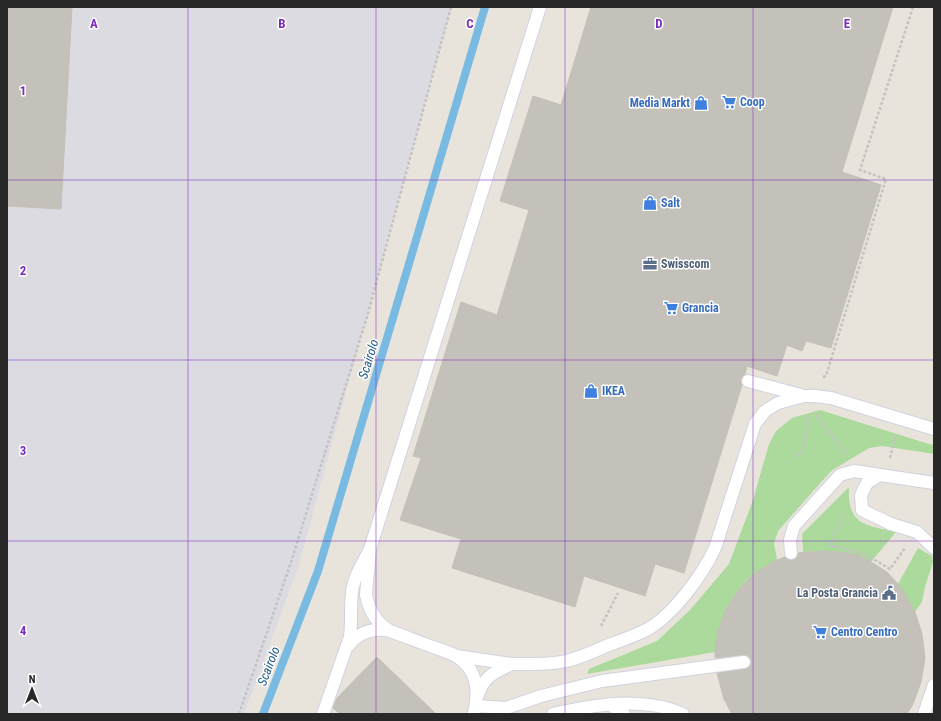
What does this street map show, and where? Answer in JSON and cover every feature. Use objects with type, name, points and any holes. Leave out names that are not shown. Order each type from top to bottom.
[{"type":"lane","points":[[323,714],[352,627],[353,585],[370,549],[540,7]]},
{"type":"lane","points":[[748,381],[804,396],[831,398],[934,429]]},
{"type":"lane","points":[[370,549],[366,595],[367,602],[379,623],[390,631],[455,655],[512,664],[552,663],[578,658],[634,636],[649,628],[661,620],[675,605],[702,573],[710,560],[755,424],[765,411],[778,403],[804,396]]},
{"type":"lane","points":[[791,553],[790,540],[794,526],[840,475],[854,471],[934,483]]},
{"type":"lane","points":[[883,475],[867,483],[861,495],[862,510],[891,524],[917,532],[934,548]]},
{"type":"lane","points":[[346,648],[362,633],[375,630],[390,631]]},
{"type":"lane","points":[[455,655],[463,660],[473,673],[476,682],[476,706]]},
{"type":"lane","points":[[476,706],[506,708],[541,696],[602,682],[744,662]]},
{"type":"lane","points":[[476,706],[480,688],[487,678],[493,673],[512,664]]},
{"type":"lane","points":[[924,714],[934,685]]},
{"type":"lane","points":[[609,704],[624,714]]},
{"type":"lane","points":[[553,714],[609,704],[658,705],[683,714]]},
{"type":"path","points":[[239,714],[292,559],[367,317],[451,7]]},
{"type":"path","points":[[820,379],[826,376],[886,179],[860,170],[913,7]]},
{"type":"path","points":[[804,396],[812,410],[851,461],[854,471]]},
{"type":"path","points":[[798,457],[804,447],[810,411],[812,410]]},
{"type":"path","points":[[883,475],[898,419]]},
{"type":"path","points":[[861,495],[842,517],[830,545],[865,554],[890,569],[917,532]]},
{"type":"shaded area","points":[[7,7],[451,7],[298,568],[244,714],[7,714]]},
{"type":"green space","points":[[820,410],[934,445],[934,454],[882,446],[869,448],[831,471],[778,531],[774,543],[777,560],[755,573],[739,589],[723,619],[715,652],[587,674],[589,669],[657,641],[690,610],[729,564],[753,500],[769,444],[776,431],[792,418]]},
{"type":"green space","points":[[849,487],[851,509],[860,521],[867,525],[896,532],[871,562],[846,553],[821,551],[803,552],[802,534]]},
{"type":"green space","points":[[918,548],[932,556],[933,562],[922,602],[915,612],[898,584]]},
{"type":"building","points":[[7,7],[72,7],[61,209],[7,206]]},
{"type":"building","name":"Grancia","points":[[591,7],[893,7],[842,172],[881,185],[831,348],[806,341],[802,351],[787,345],[777,376],[747,366],[745,374],[741,379],[742,385],[684,573],[655,564],[645,596],[584,576],[575,607],[452,568],[461,539],[400,520],[421,458],[413,456],[461,302],[497,315],[529,210],[500,201],[533,96],[561,105]]},
{"type":"building","name":"Centro Centro","points":[[823,551],[858,555],[887,572],[905,594],[915,612],[922,634],[925,658],[921,682],[913,704],[907,714],[732,714],[724,699],[717,673],[745,669],[751,665],[751,661],[750,657],[743,655],[715,658],[718,631],[726,609],[739,589],[756,572],[785,557],[788,560],[792,560],[796,559],[798,553]]},
{"type":"building","points":[[377,657],[436,714],[340,714],[333,708],[337,698]]},
{"type":"waterway","name":"Scairolo","points":[[263,714],[318,571],[485,7]]},
{"type":"place","name":"Coop","points":[[729,102]]},
{"type":"place","name":"Media Markt","points":[[701,103]]},
{"type":"place","name":"Salt","points":[[650,203]]},
{"type":"place","name":"Swisscom","points":[[650,264]]},
{"type":"place","name":"Grancia","points":[[671,308]]},
{"type":"place","name":"IKEA","points":[[591,391]]},
{"type":"place","name":"La Posta Grancia","points":[[889,593]]},
{"type":"place","name":"Centro Centro","points":[[820,632]]}]
